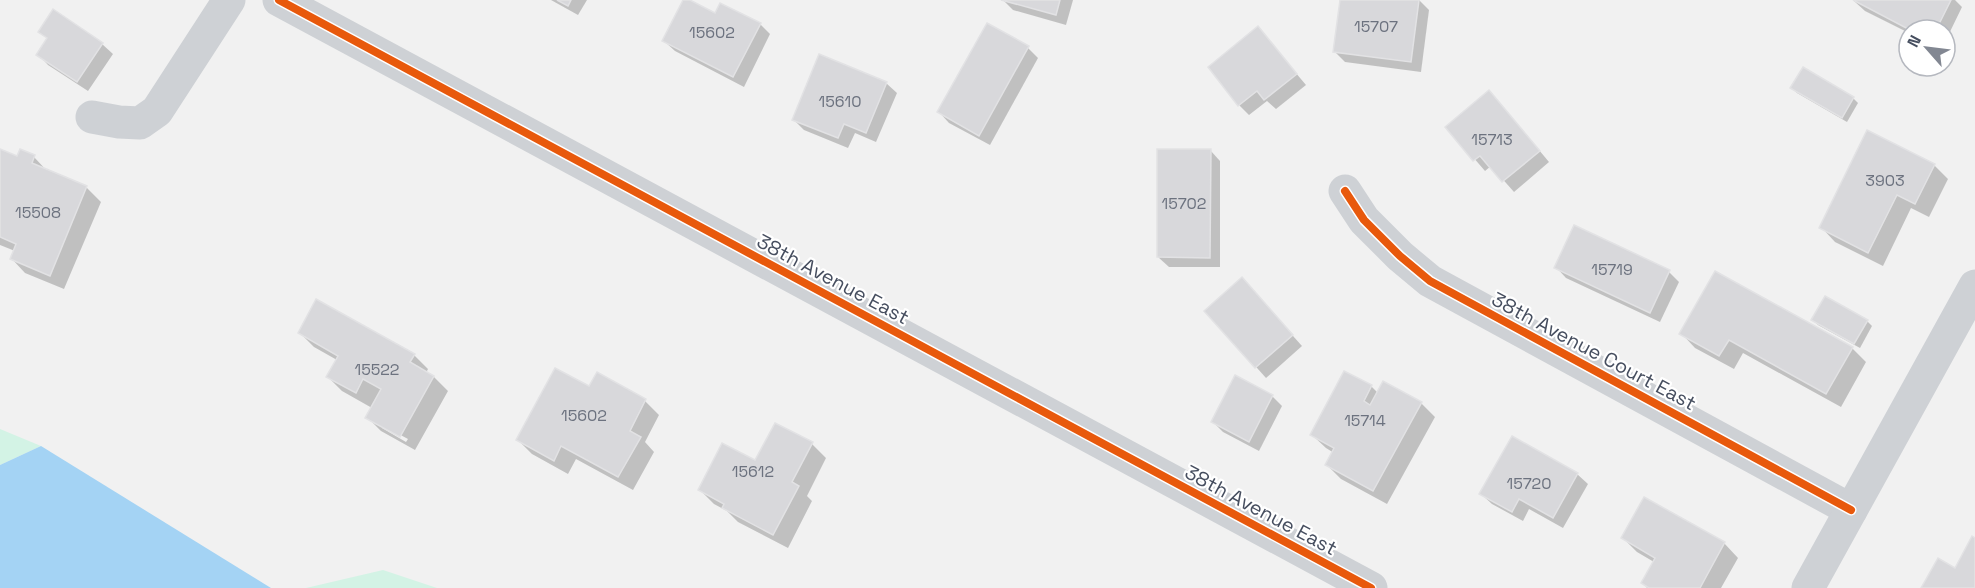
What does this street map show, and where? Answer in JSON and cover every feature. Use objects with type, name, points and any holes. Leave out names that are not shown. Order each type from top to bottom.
[{"type":"street","points":[[92,117],[140,123],[157,111],[229,0]]},
{"type":"street","name":"38th Avenue East","points":[[279,0],[1371,588]]},
{"type":"street","name":"38th Avenue Court East","points":[[1345,191],[1364,220],[1400,256],[1430,281],[1851,510]]},
{"type":"street","points":[[1808,588],[1975,286]]},
{"type":"green space","points":[[0,429],[41,446],[0,465]]},
{"type":"green space","points":[[383,570],[437,588],[306,588]]},
{"type":"water","points":[[41,446],[271,588],[0,588],[0,465]]},
{"type":"building","points":[[557,0],[571,0],[568,6]]},
{"type":"building","points":[[683,0],[690,0],[715,13],[720,3],[761,23],[733,77],[662,41]]},
{"type":"building","points":[[1001,0],[1060,0],[1056,15]]},
{"type":"building","points":[[1340,0],[1419,0],[1411,62],[1333,52]]},
{"type":"building","points":[[1853,0],[1951,0],[1942,18],[1897,18],[1897,23]]},
{"type":"building","points":[[53,9],[103,43],[77,82],[36,55],[47,38],[38,32]]},
{"type":"building","points":[[987,23],[1029,46],[979,136],[937,112]]},
{"type":"building","points":[[1258,26],[1297,74],[1264,100],[1257,91],[1238,106],[1208,67]]},
{"type":"building","points":[[819,54],[887,82],[866,133],[844,124],[838,138],[792,120]]},
{"type":"building","points":[[1803,67],[1854,97],[1842,118],[1790,88]]},
{"type":"building","points":[[1489,90],[1540,151],[1502,182],[1480,156],[1473,161],[1445,127]]},
{"type":"building","points":[[1867,130],[1935,164],[1915,204],[1897,195],[1868,253],[1819,228]]},
{"type":"building","points":[[0,149],[17,156],[20,149],[35,155],[32,163],[87,186],[50,276],[10,259],[16,244],[0,237]]},
{"type":"building","points":[[1157,149],[1211,149],[1210,258],[1157,257]]},
{"type":"building","points":[[1574,225],[1670,270],[1650,313],[1554,268]]},
{"type":"building","points":[[1715,271],[1853,347],[1826,394],[1729,340],[1719,356],[1679,334]]},
{"type":"building","points":[[1242,277],[1293,335],[1255,368],[1204,311]]},
{"type":"building","points":[[1825,296],[1868,320],[1854,344],[1811,320]]},
{"type":"building","points":[[316,299],[415,354],[410,362],[434,376],[400,437],[365,418],[381,389],[363,379],[356,393],[326,377],[338,356],[298,333]]},
{"type":"building","points":[[555,368],[589,386],[597,372],[646,399],[630,431],[641,437],[618,477],[561,446],[554,461],[516,440]]},
{"type":"building","points":[[1344,371],[1372,385],[1364,401],[1370,405],[1383,381],[1422,402],[1373,491],[1325,465],[1334,448],[1310,435]]},
{"type":"building","points":[[1235,375],[1273,395],[1249,442],[1211,422]]},
{"type":"building","points":[[775,423],[813,442],[792,482],[799,486],[773,535],[722,508],[724,504],[698,490],[722,443],[755,460]]},
{"type":"building","points":[[1512,436],[1578,473],[1553,518],[1519,499],[1512,512],[1479,494]]},
{"type":"building","points":[[1644,497],[1725,542],[1700,588],[1649,588],[1641,583],[1655,558],[1621,538]]},
{"type":"building","points":[[1972,536],[1975,538],[1975,588],[1921,588],[1938,558],[1955,568]]},
{"type":"cycle path","points":[[279,0],[1371,588]]},
{"type":"cycle path","points":[[1345,191],[1364,220],[1400,256],[1430,281],[1851,510]]}]
